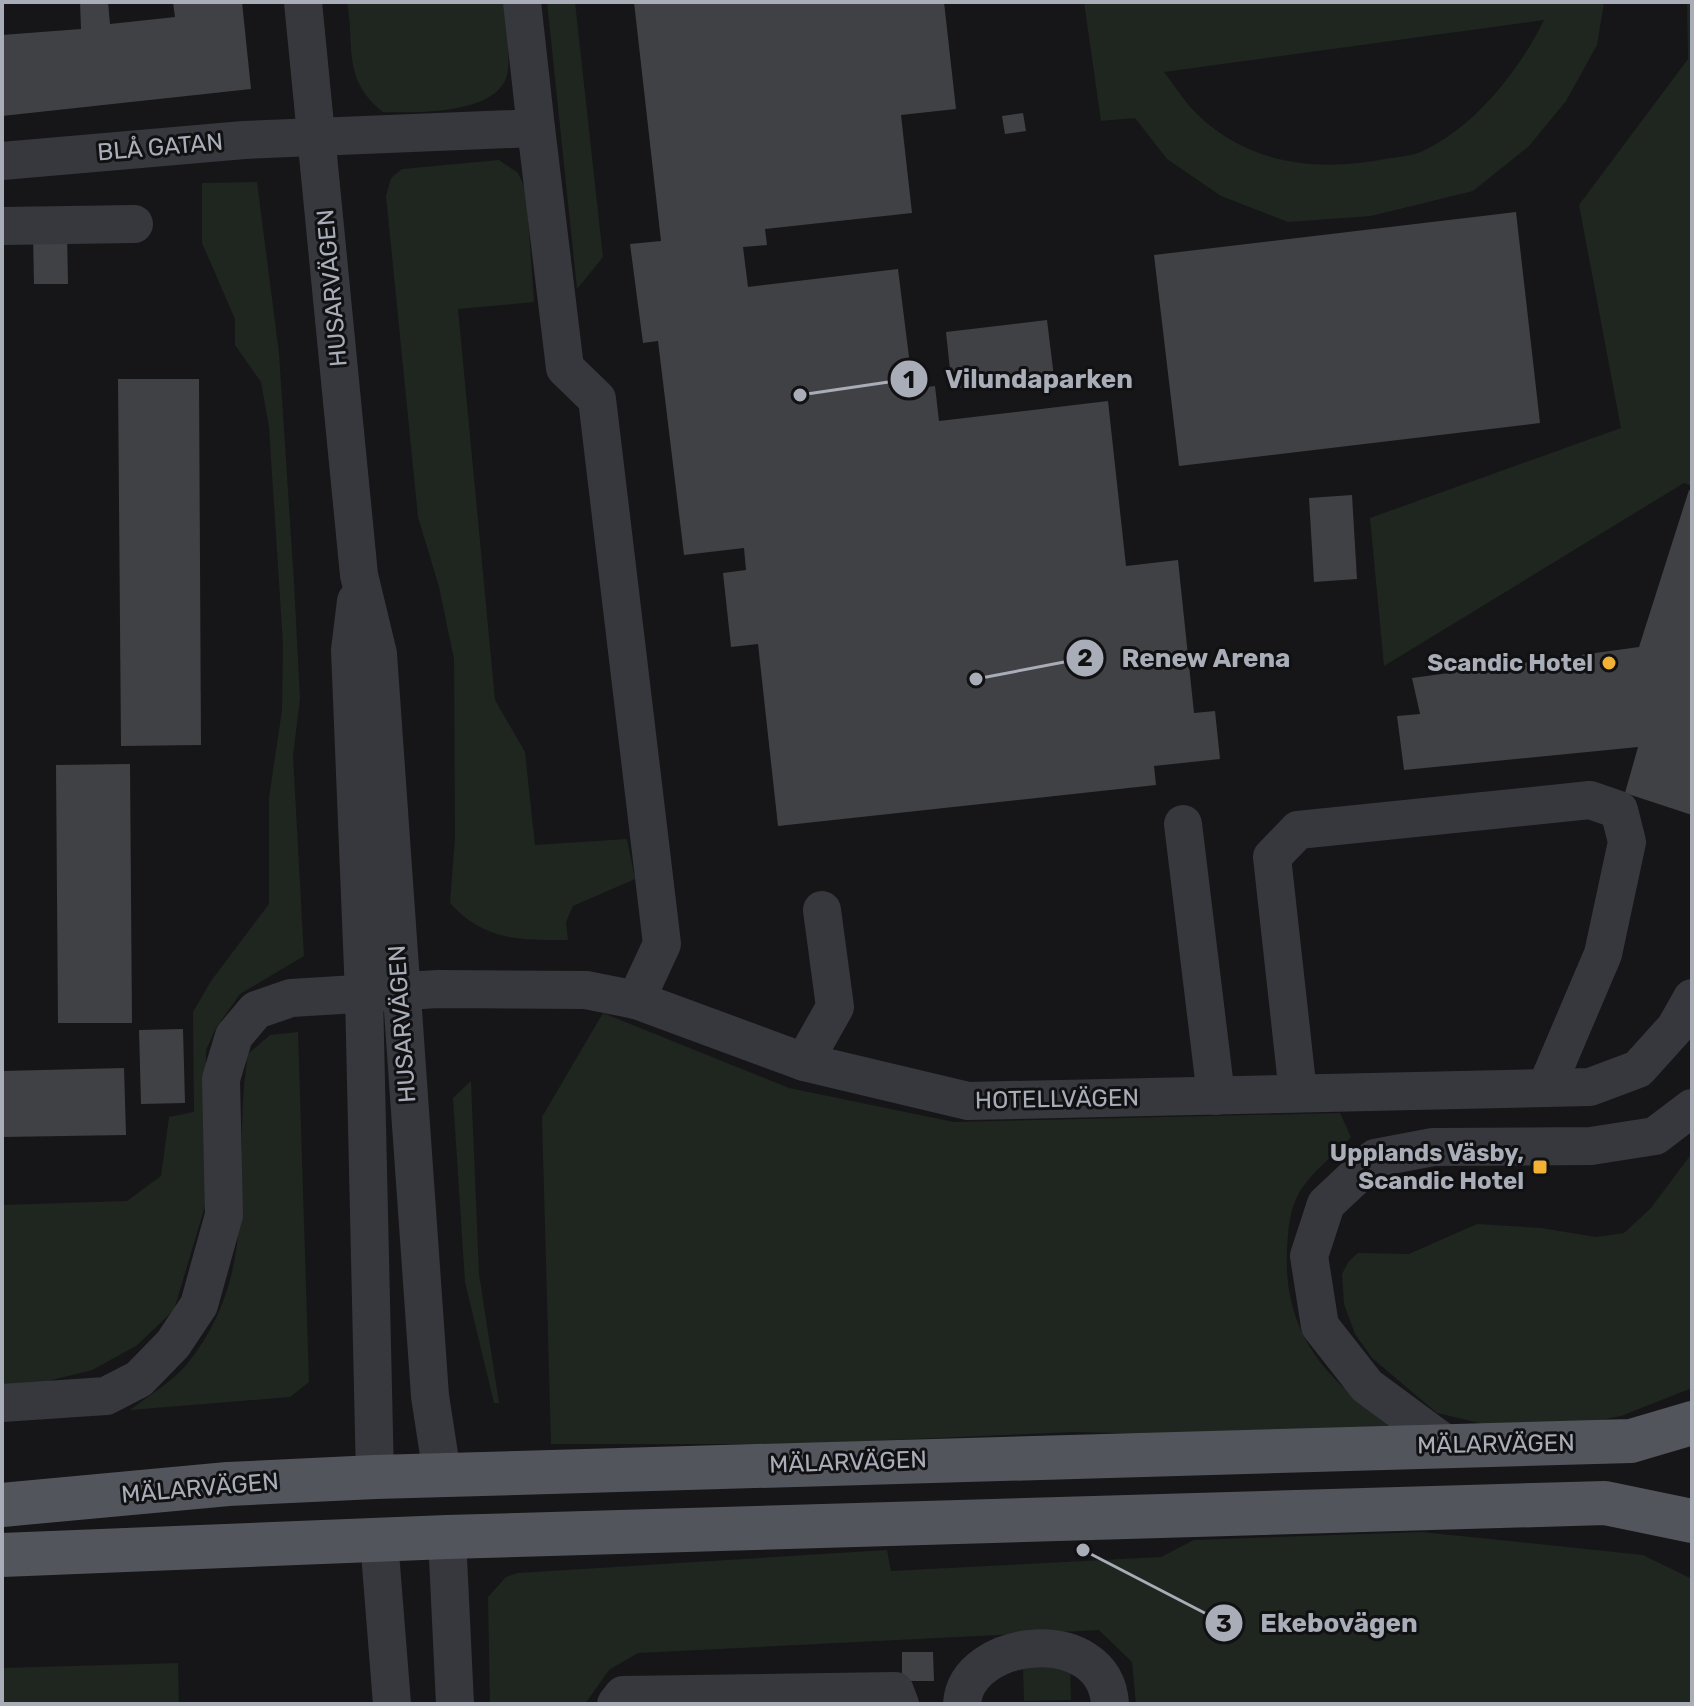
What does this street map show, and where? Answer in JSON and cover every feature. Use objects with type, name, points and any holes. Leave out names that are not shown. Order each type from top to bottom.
[{"type":"main road","name":"MÄLARVÄGEN","points":[[2,1505],[228,1484],[442,1474],[1631,1441],[1692,1423]]},
{"type":"main road","points":[[442,1474],[447,1537]]},
{"type":"main road","points":[[375,1477],[379,1540]]},
{"type":"main road","points":[[2,1555],[447,1537],[1605,1503],[1692,1521]]},
{"type":"street","name":"HUSARVÄGEN","points":[[303,2],[319,137],[359,575],[378,654],[382,993],[375,1477]]},
{"type":"street","points":[[522,2],[565,368],[597,399],[662,944],[636,1000]]},
{"type":"street","name":"BLÅ GATAN","points":[[2,161],[319,137],[536,128]]},
{"type":"street","points":[[2,226],[134,224]]},
{"type":"street","points":[[1298,1093],[1272,857],[1298,830],[1590,800],[1619,810],[1627,842],[1603,954],[1546,1088]]},
{"type":"street","points":[[1183,824],[1216,1096]]},
{"type":"street","points":[[804,1062],[835,1007],[822,910]]},
{"type":"street","name":"HOTELLVÄGEN","points":[[2,1403],[106,1396],[139,1379],[173,1344],[199,1305],[224,1215],[221,1079],[234,1036],[256,1010],[291,998],[382,993],[586,990],[636,1000],[804,1062],[968,1101],[1590,1087],[1638,1069],[1675,1028],[1692,998]]},
{"type":"street","name":"HUSARVÄGEN","points":[[382,993],[442,1474]]},
{"type":"street","points":[[1447,1445],[1367,1386],[1320,1326],[1309,1256],[1326,1204],[1375,1158],[1433,1147],[1591,1146],[1655,1136],[1692,1108]]},
{"type":"street","points":[[447,1537],[455,1704]]},
{"type":"street","points":[[379,1540],[392,1704]]},
{"type":"street","points":[[962,1704],[974,1675],[992,1659],[1023,1650],[1056,1648],[1079,1656],[1095,1667],[1109,1682],[1110,1704]]},
{"type":"street","points":[[616,1704],[623,1695],[727,1700],[895,1691],[900,1704]]},
{"type":"shaded area","points":[[347,2],[504,2],[508,70],[503,85],[491,96],[456,108],[383,112],[370,100],[356,75]]},
{"type":"shaded area","points":[[547,2],[575,2],[603,257],[577,289]]},
{"type":"shaded area","points":[[1084,2],[1604,2],[1597,45],[1566,101],[1529,146],[1473,191],[1371,216],[1288,222],[1221,196],[1167,159],[1135,118],[1101,121]],"holes":[[[1544,20],[1493,96],[1440,142],[1417,153],[1360,163],[1335,165],[1286,161],[1240,145],[1198,115],[1164,72]]]},
{"type":"shaded area","points":[[1687,2],[1692,2],[1692,486],[1684,483],[1384,666],[1370,518],[1621,428],[1579,205],[1688,59]]},
{"type":"shaded area","points":[[499,160],[518,173],[526,190],[534,302],[458,309],[495,700],[525,752],[535,845],[627,839],[635,879],[573,906],[566,922],[568,940],[504,936],[476,925],[450,903],[455,838],[454,659],[439,587],[418,517],[386,196],[391,178],[402,169]]},
{"type":"shaded area","points":[[257,182],[279,353],[294,582],[300,699],[293,756],[304,956],[240,994],[216,1028],[206,1050],[205,1206],[174,1310],[136,1346],[92,1370],[36,1384],[2,1386],[2,1205],[127,1201],[161,1176],[169,1117],[194,1112],[193,1012],[211,981],[269,904],[269,798],[282,710],[283,644],[269,427],[261,382],[235,345],[235,319],[202,243],[202,183]]},
{"type":"shaded area","points":[[603,1013],[789,1088],[954,1122],[1340,1113],[1351,1137],[1311,1177],[1296,1198],[1291,1213],[1287,1251],[1293,1308],[1316,1356],[1332,1376],[1352,1395],[1400,1427],[1226,1436],[1075,1432],[797,1444],[551,1444],[542,1117]]},
{"type":"shaded area","points":[[298,1032],[309,1382],[290,1397],[130,1410],[181,1371],[211,1328],[227,1291],[236,1253],[243,1095],[248,1054],[270,1035]]},
{"type":"shaded area","points":[[471,1081],[479,1274],[499,1403],[494,1403],[465,1282],[453,1098]]},
{"type":"shaded area","points":[[1692,1153],[1692,1388],[1621,1416],[1582,1424],[1488,1425],[1437,1413],[1372,1358],[1355,1334],[1344,1304],[1342,1274],[1358,1253],[1409,1254],[1477,1224],[1541,1228],[1596,1237],[1624,1233],[1651,1208]]},
{"type":"shaded area","points":[[1422,1532],[1643,1555],[1692,1579],[1692,1704],[1136,1704],[1132,1662],[1099,1630],[638,1653],[609,1670],[585,1704],[490,1704],[488,1597],[506,1577],[518,1573],[887,1550],[891,1571],[1161,1557],[1194,1540]]},
{"type":"shaded area","points":[[178,1663],[179,1704],[2,1704],[2,1668]]},
{"type":"shaded area","points":[[1070,1665],[1071,1700],[1024,1701],[1023,1667]]},
{"type":"building","points":[[80,2],[108,2],[110,24],[175,17],[173,2],[242,2],[251,89],[2,116],[2,35],[81,29]]},
{"type":"building","points":[[634,2],[944,2],[956,109],[901,115],[912,213],[765,229],[767,245],[743,247],[748,287],[898,269],[913,389],[935,386],[939,421],[1108,401],[1126,566],[1178,560],[1194,713],[1215,711],[1220,759],[1154,766],[1156,785],[778,826],[758,644],[731,647],[723,573],[746,570],[744,548],[684,555],[658,341],[643,343],[630,244],[661,241]]},
{"type":"building","points":[[1023,113],[1026,131],[1005,134],[1002,116]]},
{"type":"building","points":[[1516,212],[1540,423],[1179,466],[1154,255]]},
{"type":"building","points":[[33,233],[67,233],[68,284],[34,284]]},
{"type":"building","points":[[1047,320],[1054,377],[952,389],[946,332]]},
{"type":"building","points":[[118,379],[199,379],[201,745],[121,746]]},
{"type":"building","name":"Scandic Hotel","points":[[1689,490],[1692,491],[1692,815],[1625,793],[1638,747],[1404,770],[1397,716],[1420,714],[1412,678],[1639,647]]},
{"type":"building","points":[[1352,495],[1357,579],[1314,582],[1309,498]]},
{"type":"building","points":[[130,764],[132,1023],[58,1023],[56,765]]},
{"type":"building","points":[[183,1029],[185,1103],[141,1104],[139,1030]]},
{"type":"building","points":[[124,1068],[126,1135],[2,1137],[2,1071]]},
{"type":"building","points":[[902,1652],[933,1652],[934,1681],[902,1681]]},
{"type":"place","name":"Vilundaparken","points":[[800,395]]},
{"type":"place","name":"Scandic Hotel","points":[[1609,663]]},
{"type":"place","name":"Renew Arena","points":[[976,679]]},
{"type":"place","name":"Upplands Väsby, Scandic Hotel","points":[[1540,1167]]},
{"type":"place","name":"Ekebovägen","points":[[1083,1550]]}]
